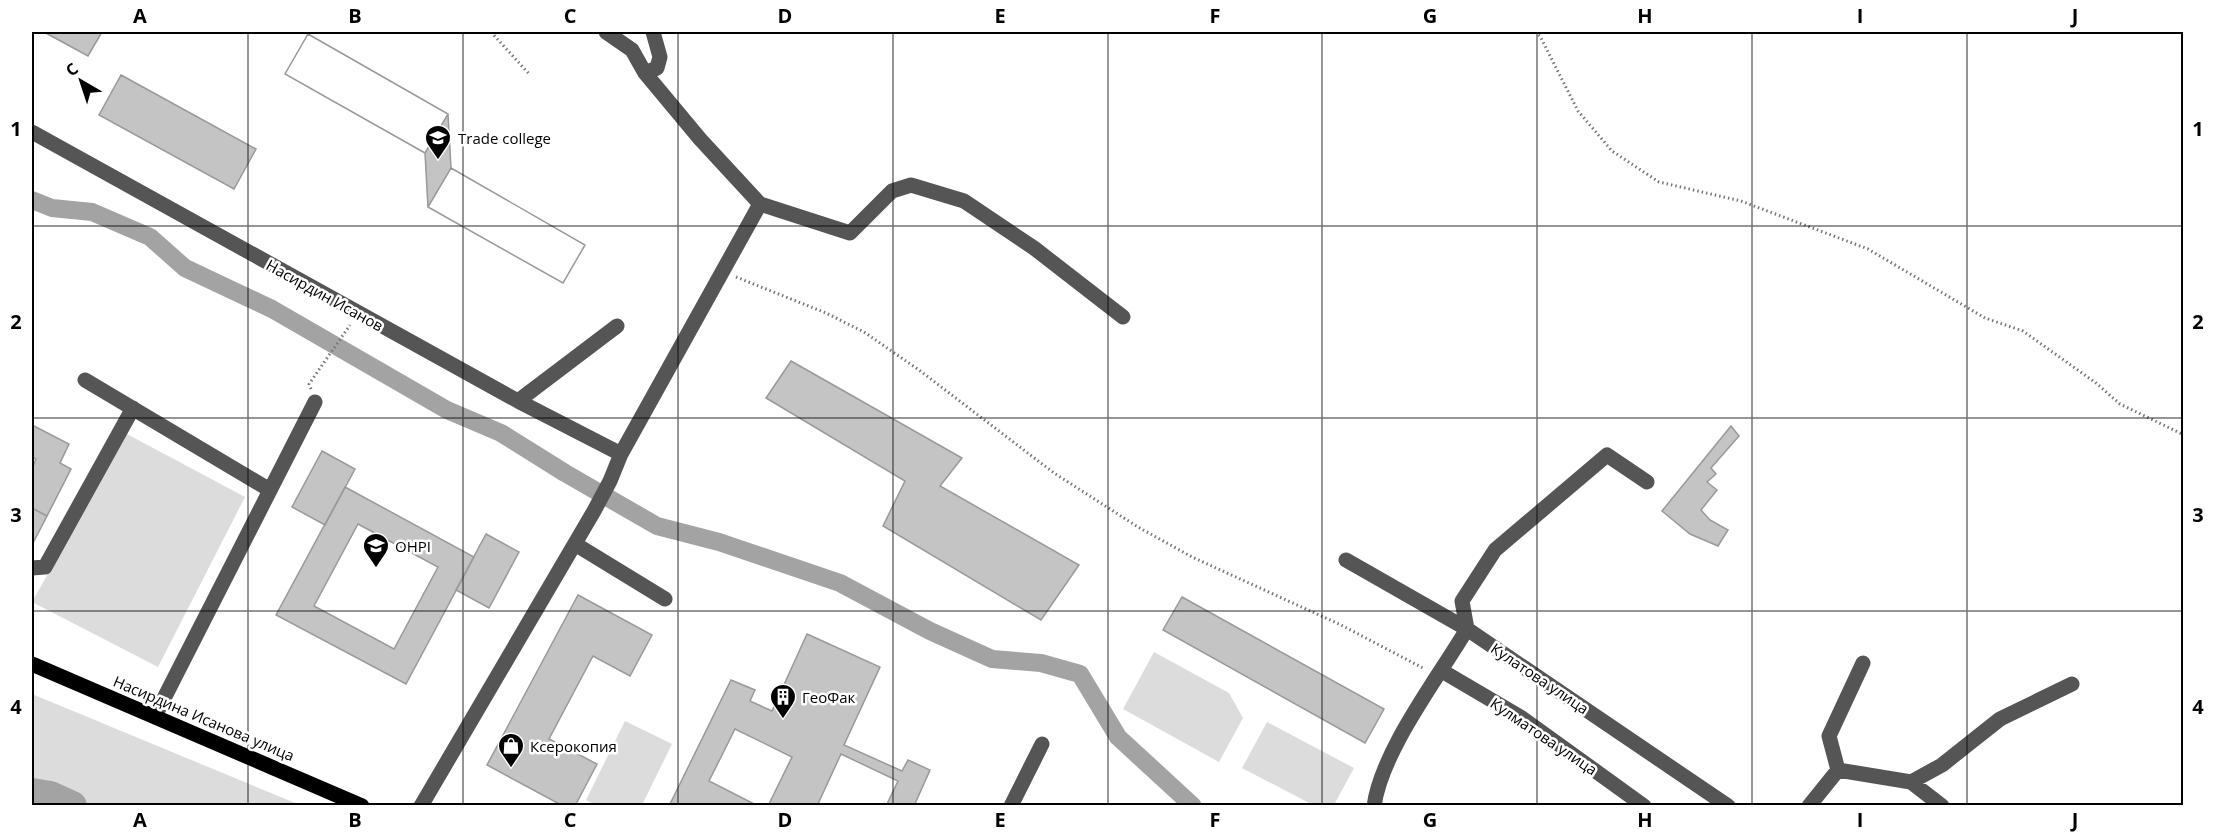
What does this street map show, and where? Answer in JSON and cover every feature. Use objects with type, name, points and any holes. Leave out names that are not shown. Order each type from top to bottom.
[{"type":"main road","name":"Насирдина Исанова улица","points":[[32,664],[363,806]]},
{"type":"street","points":[[606,32],[632,50],[645,74],[700,139],[760,204],[850,233],[892,190],[911,185],[964,201],[1034,248],[1123,317]]},
{"type":"street","points":[[645,74],[657,68],[660,57],[653,32]]},
{"type":"street","name":"Насирдин Исанов","points":[[32,132],[518,401],[621,454]]},
{"type":"street","points":[[421,806],[594,512],[621,454],[760,204]]},
{"type":"street","points":[[518,401],[617,326]]},
{"type":"street","points":[[85,380],[270,490]]},
{"type":"street","points":[[155,716],[315,402]]},
{"type":"street","points":[[32,568],[45,567],[133,408]]},
{"type":"street","points":[[1374,799],[1392,754],[1410,720],[1467,629],[1462,601],[1495,550],[1607,455],[1647,482]]},
{"type":"street","points":[[574,544],[665,599]]},
{"type":"street","name":"Кулатова улица","points":[[1346,560],[1467,629],[1728,806]]},
{"type":"street","points":[[1838,770],[1829,736],[1863,663]]},
{"type":"street","name":"Кулматова улица","points":[[1442,671],[1522,718],[1644,806]]},
{"type":"street","points":[[1911,782],[1942,765],[2000,719],[2072,684]]},
{"type":"street","points":[[1011,806],[1042,744]]},
{"type":"street","points":[[1838,770],[1911,782],[1942,806]]},
{"type":"street","points":[[1809,806],[1838,770]]},
{"type":"path","points":[[491,32],[530,75]]},
{"type":"path","points":[[1535,32],[1540,36],[1578,111],[1612,151],[1659,182],[1741,201],[1868,249],[1985,318],[2023,331],[2096,382],[2120,404],[2184,435]]},
{"type":"path","points":[[724,272],[817,309],[864,332],[919,370],[1054,473],[1138,527],[1183,552],[1341,625],[1412,664],[1429,670],[1442,671]]},
{"type":"path","points":[[315,402],[309,384],[346,332]]},
{"type":"shaded area","points":[[127,434],[245,497],[158,667],[32,602]]},
{"type":"shaded area","points":[[1154,652],[1229,693],[1243,718],[1219,762],[1123,709]]},
{"type":"shaded area","points":[[32,694],[300,805],[86,806],[32,792]]},
{"type":"shaded area","points":[[625,721],[672,744],[642,805],[596,805],[586,800]]},
{"type":"shaded area","points":[[1267,722],[1354,768],[1334,805],[1313,805],[1242,768]]},
{"type":"building","points":[[44,32],[102,32],[88,56]]},
{"type":"building","points":[[308,34],[448,114],[425,153],[285,74]]},
{"type":"building","name":"Trade college","points":[[308,34],[448,114],[451,168],[585,245],[563,283],[428,207],[425,153],[285,74]]},
{"type":"building","points":[[121,75],[256,149],[234,189],[99,115]]},
{"type":"building","points":[[451,168],[585,245],[563,283],[428,207]]},
{"type":"building","points":[[791,361],[962,458],[940,486],[1079,565],[1041,620],[883,526],[905,481],[766,398]]},
{"type":"building","points":[[32,425],[69,444],[60,463],[71,469],[47,516],[32,508],[32,469],[36,459],[32,457]]},
{"type":"building","points":[[1731,426],[1739,436],[1711,468],[1716,474],[1707,482],[1717,490],[1701,510],[1710,520],[1728,530],[1718,546],[1690,534],[1662,511]]},
{"type":"building","points":[[322,451],[355,469],[325,525],[292,507]]},
{"type":"building","points":[[345,487],[474,557],[406,684],[276,615]],"holes":[[[358,524],[438,567],[394,649],[314,606]]]},
{"type":"building","points":[[32,508],[47,516],[32,545]]},
{"type":"building","points":[[486,534],[519,552],[489,608],[456,590]]},
{"type":"building","points":[[578,595],[652,635],[630,676],[593,656],[549,739],[597,764],[575,806],[563,806],[487,765]]},
{"type":"building","points":[[1182,597],[1384,709],[1365,743],[1163,630]]},
{"type":"building","name":"ГеоФак","points":[[807,634],[880,667],[844,745],[902,771],[908,760],[930,770],[914,806],[886,806],[898,781],[841,754],[817,806],[768,806],[792,757],[735,729],[709,781],[758,806],[669,806],[731,680],[755,690],[750,701],[772,711]]},
{"type":"waterway","points":[[32,200],[52,208],[92,212],[150,237],[185,268],[272,309],[447,410],[501,433],[657,526],[719,542],[840,583],[930,631],[992,659],[1041,663],[1080,674],[1118,737],[1193,806]]},
{"type":"waterway","points":[[32,793],[50,796],[72,806]]},
{"type":"place","name":"Trade college","points":[[438,161]]},
{"type":"place","name":"OHPI","points":[[376,569]]},
{"type":"place","name":"ГеоФак","points":[[783,720]]},
{"type":"place","name":"Ксерокопия","points":[[511,769]]}]
